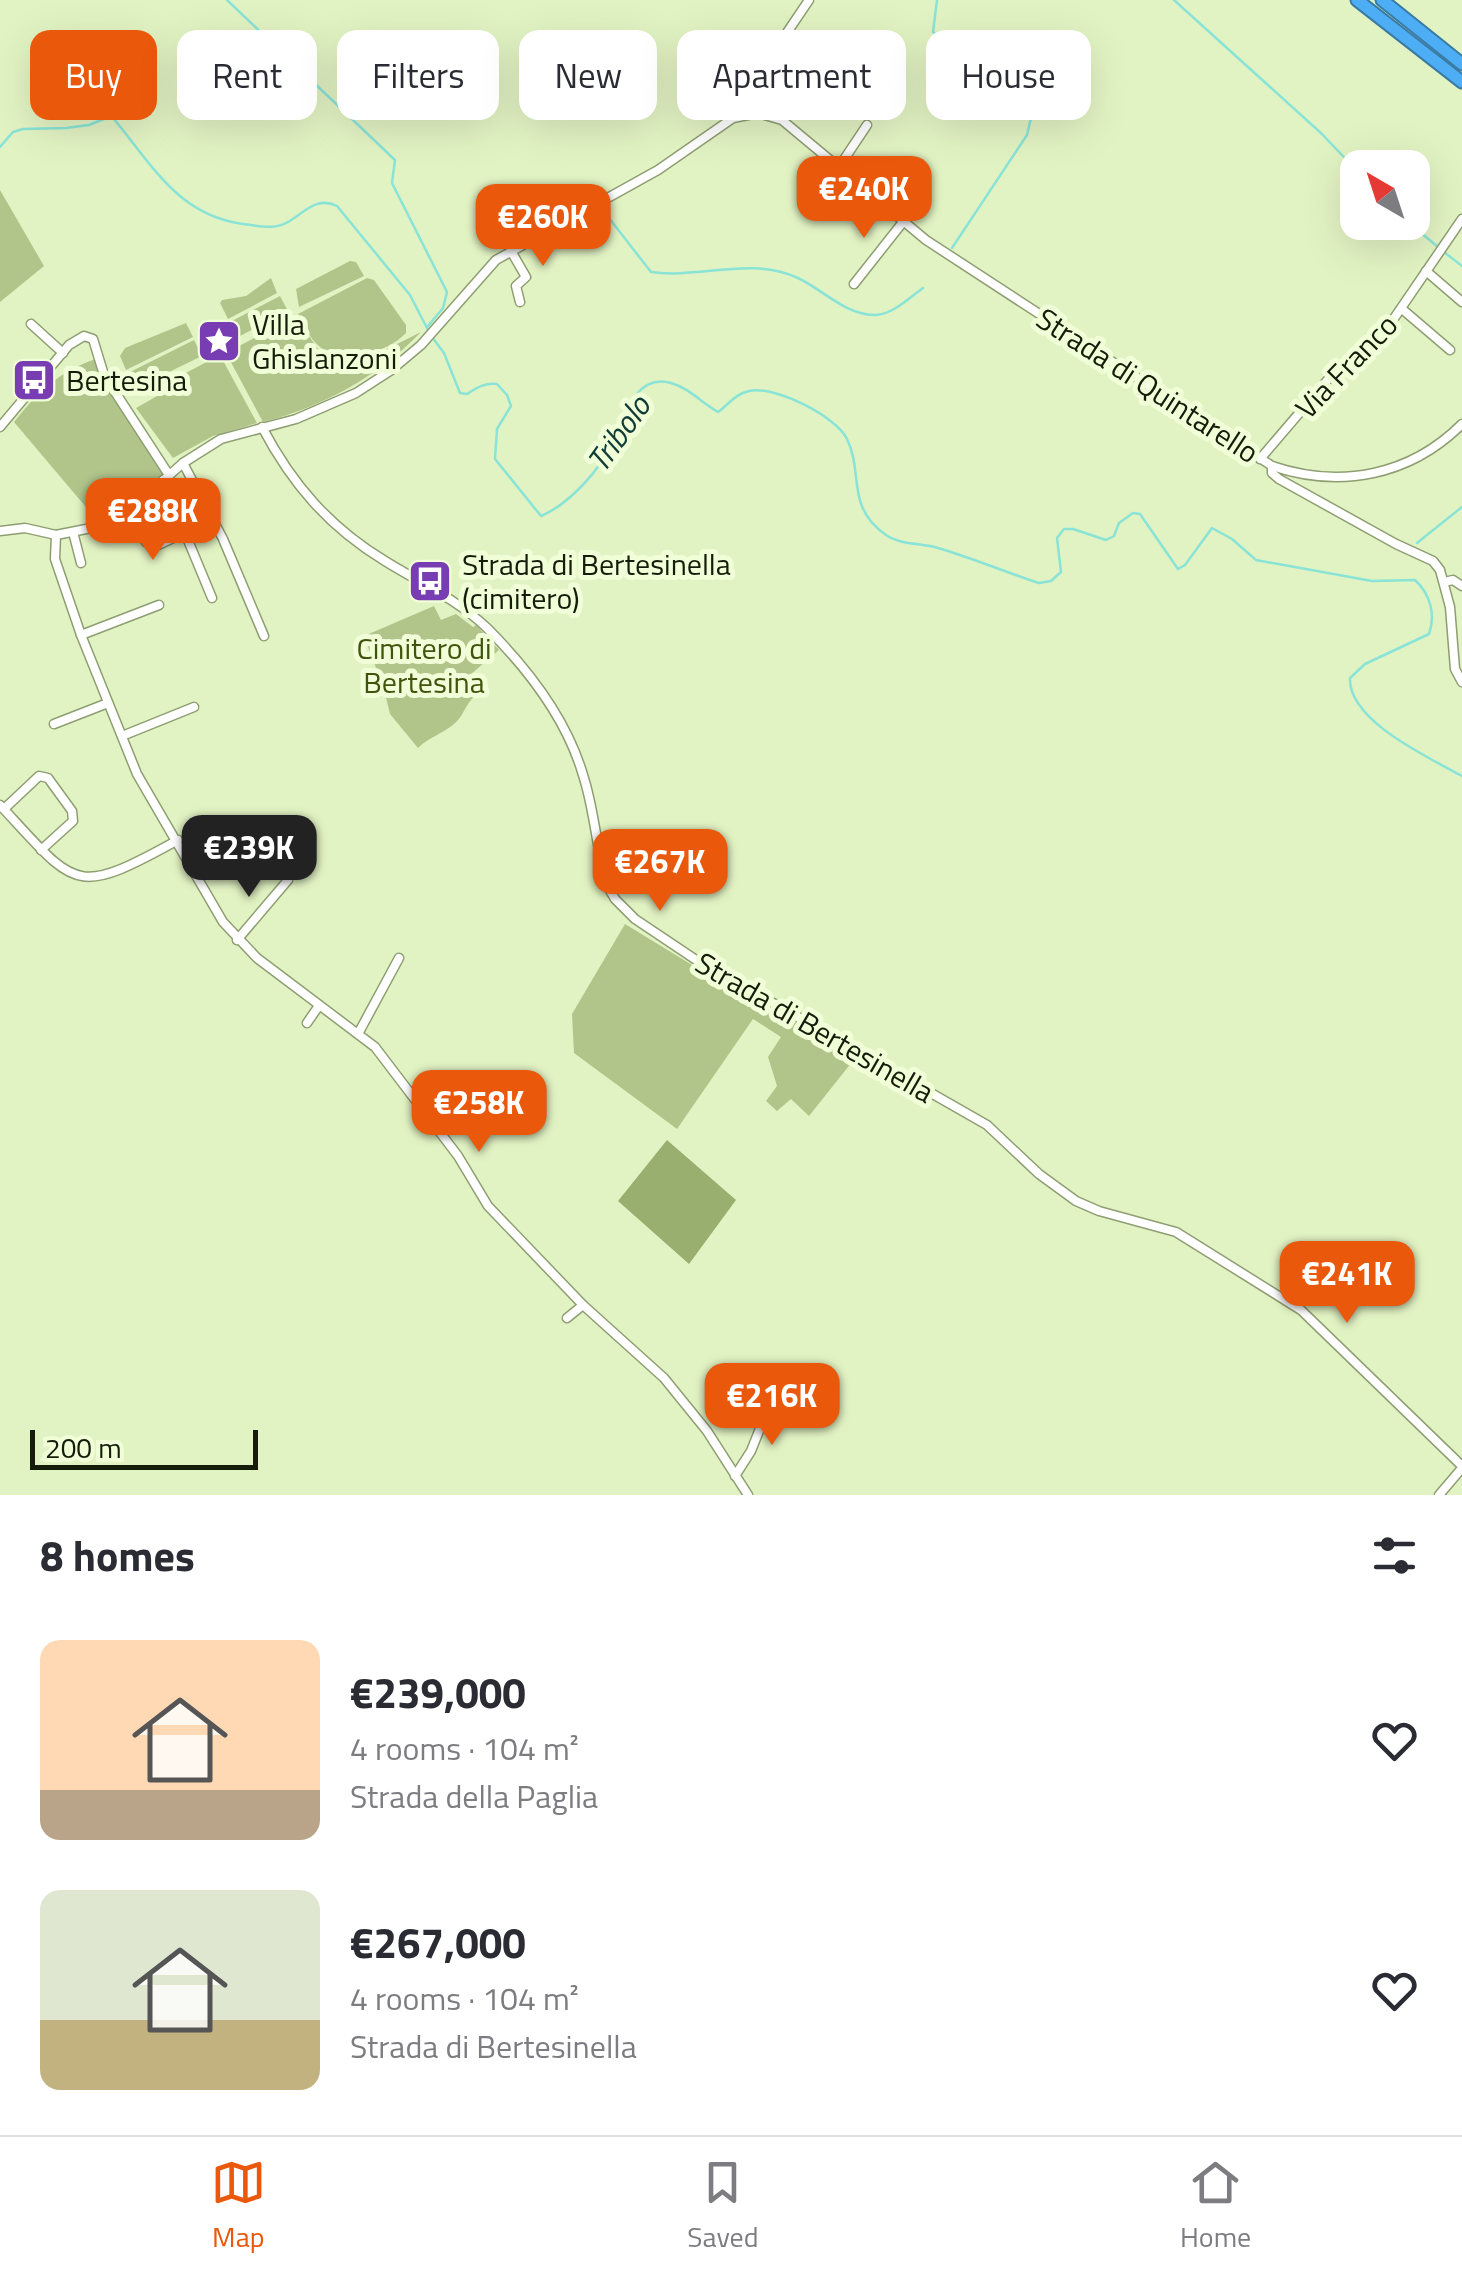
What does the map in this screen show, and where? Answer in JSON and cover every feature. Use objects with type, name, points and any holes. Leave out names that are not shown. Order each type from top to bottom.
[{"type":"highway","points":[[1357,0],[1462,82]]},
{"type":"highway","points":[[1382,0],[1462,64]]},
{"type":"street","points":[[788,30],[808,0]]},
{"type":"street","points":[[0,531],[25,528],[56,535],[91,528],[119,514],[183,463],[221,439],[316,411],[356,393],[390,371],[431,333],[483,272],[511,251],[628,188],[733,120]]},
{"type":"street","name":"Strada di Quintarello","points":[[782,120],[903,222],[1272,466],[1308,477],[1362,476],[1419,457],[1462,424]]},
{"type":"street","points":[[839,167],[867,125]]},
{"type":"street","points":[[887,208],[914,170]]},
{"type":"street","name":"Via Franco","points":[[1260,459],[1330,376],[1384,333],[1462,219]]},
{"type":"street","points":[[854,284],[903,222]]},
{"type":"street","points":[[511,251],[526,277],[516,286],[520,302]]},
{"type":"street","points":[[1426,271],[1462,302]]},
{"type":"street","points":[[1402,309],[1450,350]]},
{"type":"street","points":[[30,324],[63,352]]},
{"type":"street","points":[[0,427],[63,352],[84,336],[93,339],[104,374],[166,478],[212,598]]},
{"type":"street","name":"Strada di Bertesinella","points":[[262,428],[289,474],[320,513],[486,628],[541,694],[577,756],[608,887],[634,919],[722,978],[777,1005],[987,1125],[1076,1201],[1176,1232],[1301,1310],[1462,1467]]},
{"type":"street","points":[[183,463],[223,539],[264,636]]},
{"type":"street","points":[[1272,466],[1279,479],[1429,558],[1440,570],[1450,607],[1455,669],[1462,682]]},
{"type":"street","points":[[138,528],[146,542],[155,538],[158,546],[186,532]]},
{"type":"street","points":[[72,532],[81,563]]},
{"type":"street","points":[[56,535],[55,560],[80,635],[137,774],[223,922],[237,940],[386,1060],[458,1156],[488,1206],[583,1305],[664,1378],[707,1431],[748,1495]]},
{"type":"street","points":[[1444,582],[1454,580],[1462,586]]},
{"type":"street","points":[[80,635],[158,605]]},
{"type":"street","points":[[54,724],[108,703]]},
{"type":"street","points":[[122,736],[194,707]]},
{"type":"street","points":[[41,850],[73,821],[72,811],[48,778],[39,776],[2,807],[41,850],[60,868],[75,876],[96,878],[116,874],[178,840]]},
{"type":"street","points":[[237,940],[288,880]]},
{"type":"street","points":[[358,1034],[399,958]]},
{"type":"street","points":[[308,1022],[318,1007]]},
{"type":"street","points":[[567,1318],[583,1305]]},
{"type":"street","points":[[735,1476],[751,1451],[771,1401]]},
{"type":"street","points":[[1439,1495],[1462,1467]]},
{"type":"green space","points":[[0,190],[44,266],[0,302]]},
{"type":"green space","points":[[350,261],[356,262],[364,276],[299,307],[296,289]]},
{"type":"green space","points":[[271,278],[277,293],[228,319],[222,300],[246,296]]},
{"type":"green space","points":[[367,278],[374,280],[406,325],[406,333],[389,346],[355,355],[334,354],[317,345],[298,314]]},
{"type":"green space","points":[[280,296],[288,311],[238,337],[230,322]]},
{"type":"green space","points":[[295,316],[318,349],[339,358],[381,352],[421,332],[386,363],[348,388],[307,408],[263,422],[226,353]]},
{"type":"green space","points":[[186,323],[193,337],[126,370],[120,356],[125,348]]},
{"type":"green space","points":[[194,340],[202,356],[136,388],[128,373]]},
{"type":"green space","points":[[220,355],[257,423],[213,436],[173,458],[136,408],[159,395],[159,387]]},
{"type":"green space","points":[[96,359],[166,469],[145,492],[96,519],[14,422],[50,384]]},
{"type":"green space","name":"Cimitero di Bertesina","points":[[434,606],[441,620],[456,614],[473,627],[476,625],[499,650],[470,675],[475,696],[457,721],[418,748],[390,714],[364,636]]},
{"type":"green space","points":[[625,924],[761,1007],[779,1009],[856,1057],[809,1116],[791,1099],[777,1111],[766,1101],[777,1086],[768,1057],[781,1037],[753,1019],[677,1129],[574,1053],[572,1014]]},
{"type":"green space","points":[[667,1140],[736,1200],[689,1264],[618,1201]]},
{"type":"waterway","points":[[227,0],[395,160],[392,183],[447,292],[443,308],[428,326]]},
{"type":"waterway","points":[[937,0],[933,32],[1025,107],[1031,118],[1027,135],[952,248]]},
{"type":"waterway","points":[[1174,0],[1340,153]]},
{"type":"waterway","name":"Tribolo","points":[[0,147],[13,132],[23,129],[89,125],[109,117],[172,188],[206,213],[227,221],[270,227],[284,224],[311,206],[330,203],[337,206],[410,295],[428,330]]},
{"type":"waterway","points":[[602,209],[651,272],[743,268],[780,272],[808,283],[845,307],[876,315],[895,309],[923,288]]},
{"type":"waterway","points":[[1430,240],[1438,247]]},
{"type":"waterway","points":[[1444,252],[1462,266]]},
{"type":"waterway","name":"Tribolo","points":[[432,337],[444,353],[460,393],[497,384],[507,395],[511,406],[497,429],[495,459],[541,516],[568,499],[592,475],[636,395],[645,386],[671,383],[718,412],[736,397],[760,390],[788,397],[818,412],[847,439],[860,501],[873,524],[886,535],[898,541],[932,546],[1039,583],[1051,581],[1061,572],[1057,538],[1064,529],[1106,540],[1133,513],[1140,514],[1178,569],[1212,528],[1256,560],[1372,581],[1415,580],[1430,605],[1429,634],[1365,664],[1350,678],[1353,694],[1362,709],[1393,736],[1462,776]]},
{"type":"waterway","points":[[1417,543],[1462,507]]},
{"type":"place","name":"Villa Ghislanzoni","points":[[219,341]]},
{"type":"place","name":"Bertesina","points":[[34,380]]},
{"type":"place","name":"Strada di Bertesinella (cimitero)","points":[[430,581]]}]
